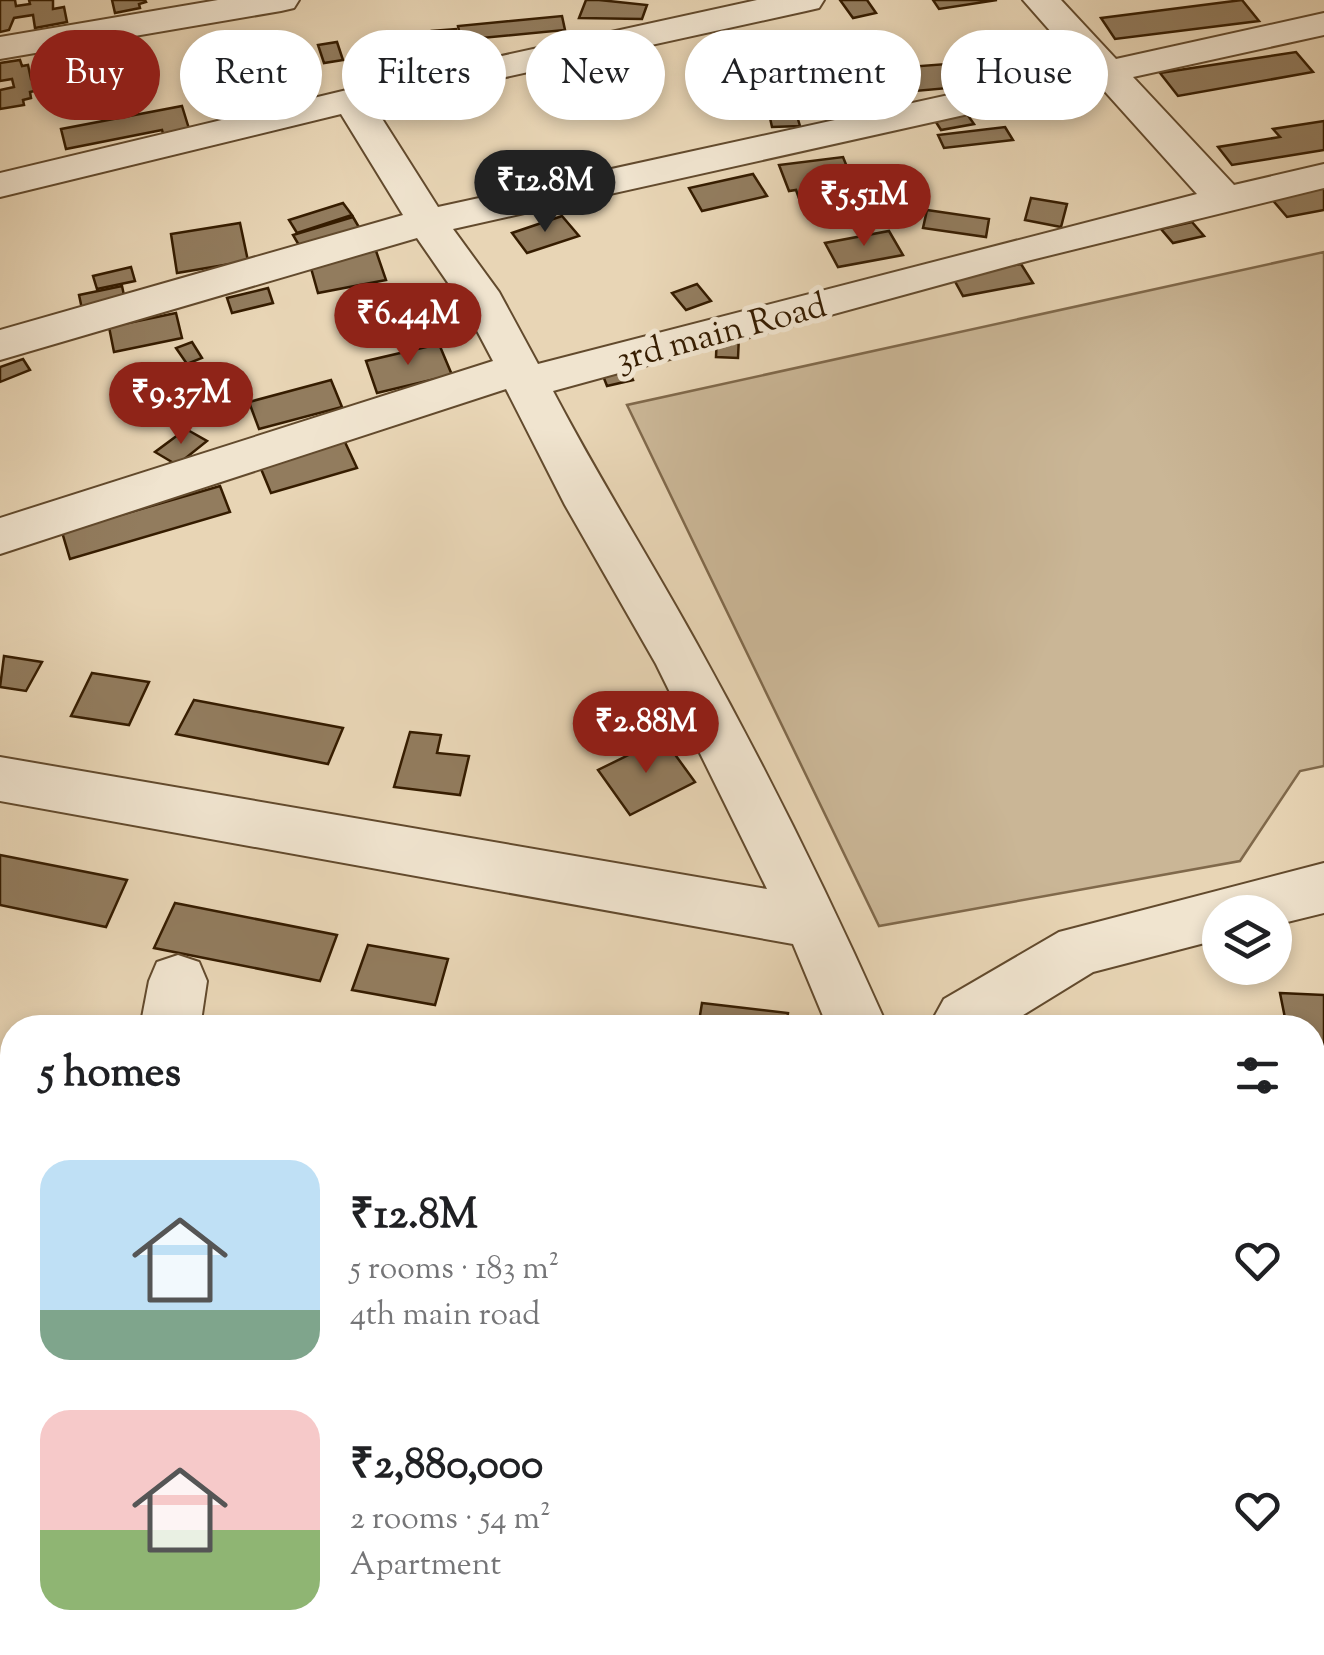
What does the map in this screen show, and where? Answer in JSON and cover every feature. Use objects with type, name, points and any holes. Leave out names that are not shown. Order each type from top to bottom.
[{"type":"street","points":[[0,48],[282,0]]},
{"type":"street","points":[[506,66],[806,0]]},
{"type":"street","points":[[1041,0],[1069,30]]},
{"type":"street","points":[[1226,201],[1108,72],[1324,24]]},
{"type":"street","points":[[0,185],[342,102]]},
{"type":"street","points":[[0,346],[244,271],[427,222],[941,109]]},
{"type":"street","points":[[363,120],[427,222],[484,302],[588,506],[678,656],[812,922],[852,1015]]},
{"type":"street","name":"3rd main Road","points":[[0,536],[522,376],[1324,176]]},
{"type":"street","points":[[0,779],[812,922]]},
{"type":"street","points":[[1292,896],[1324,888]]},
{"type":"street","points":[[970,1015],[1079,950],[1202,919]]},
{"type":"shaded area","points":[[1324,252],[1324,766],[1300,771],[1240,861],[879,926],[627,405]]},
{"type":"building","points":[[0,0],[15,0],[16,6],[30,4],[29,0],[53,0],[53,9],[64,7],[67,22],[35,28],[33,15],[14,18],[9,30],[0,32]]},
{"type":"building","points":[[112,0],[146,2],[139,4],[140,8],[115,13]]},
{"type":"building","points":[[586,0],[647,5],[642,19],[579,18]]},
{"type":"building","points":[[840,0],[867,0],[876,13],[853,18]]},
{"type":"building","points":[[933,0],[997,0],[939,9]]},
{"type":"building","points":[[1242,0],[1259,21],[1115,39],[1101,18]]},
{"type":"building","points":[[562,16],[565,30],[526,30],[526,34],[506,36],[506,30],[459,30],[458,26]]},
{"type":"building","points":[[337,42],[342,60],[324,63],[322,44]]},
{"type":"building","points":[[1296,52],[1313,72],[1178,96],[1160,73]]},
{"type":"building","points":[[20,60],[22,66],[28,65],[30,98],[23,100],[24,105],[0,109],[0,90],[14,87],[12,79],[0,81],[0,63]]},
{"type":"building","points":[[941,64],[941,89],[921,90],[921,66]]},
{"type":"building","points":[[180,106],[180,120],[186,120],[190,132],[164,137],[162,130],[66,149],[61,129],[108,120],[160,120],[160,110]]},
{"type":"building","points":[[934,119],[971,120],[974,124],[941,130]]},
{"type":"building","points":[[770,120],[798,120],[800,126],[772,127]]},
{"type":"building","points":[[1324,121],[1324,150],[1232,165],[1218,147],[1280,137],[1273,129]]},
{"type":"building","points":[[1005,127],[1013,140],[944,148],[938,135]]},
{"type":"building","points":[[843,157],[853,182],[823,185],[829,201],[801,204],[796,190],[789,191],[779,165]]},
{"type":"building","points":[[753,174],[767,196],[702,211],[689,188]]},
{"type":"building","points":[[1324,186],[1324,210],[1287,217],[1270,197]]},
{"type":"building","points":[[1031,198],[1067,204],[1061,227],[1025,220]]},
{"type":"building","points":[[343,203],[352,215],[297,233],[289,220]]},
{"type":"building","points":[[927,210],[989,219],[986,237],[923,228]]},
{"type":"building","points":[[562,216],[579,236],[527,253],[512,233]]},
{"type":"building","points":[[353,217],[360,229],[300,247],[293,235]]},
{"type":"building","points":[[1192,222],[1204,236],[1173,243],[1161,229]]},
{"type":"building","points":[[240,223],[248,261],[177,273],[171,234]]},
{"type":"building","points":[[889,231],[903,255],[838,267],[825,243]]},
{"type":"building","points":[[375,248],[386,280],[318,293],[309,261]]},
{"type":"building","points":[[1021,264],[1033,283],[963,296],[952,276]]},
{"type":"building","points":[[131,267],[135,281],[97,289],[93,276]]},
{"type":"building","points":[[697,284],[711,301],[686,310],[672,293]]},
{"type":"building","points":[[122,286],[125,300],[82,309],[79,295]]},
{"type":"building","points":[[268,288],[273,303],[232,313],[227,298]]},
{"type":"building","points":[[176,313],[182,338],[114,352],[109,327]]},
{"type":"building","points":[[717,335],[739,336],[738,358],[716,357]]},
{"type":"building","points":[[192,342],[202,358],[187,364],[176,348]]},
{"type":"building","points":[[439,344],[452,375],[377,393],[366,361]]},
{"type":"building","points":[[23,359],[30,370],[0,382],[0,367]]},
{"type":"building","points":[[626,363],[633,380],[607,386],[600,368]]},
{"type":"building","points":[[331,380],[342,407],[259,429],[249,402]]},
{"type":"building","points":[[186,429],[207,441],[177,465],[155,452]]},
{"type":"building","points":[[344,440],[357,468],[271,493],[259,464]]},
{"type":"building","points":[[220,486],[230,512],[70,559],[62,532]]},
{"type":"building","points":[[4,656],[42,662],[26,691],[0,687]]},
{"type":"building","points":[[92,673],[149,682],[129,725],[71,716]]},
{"type":"building","points":[[194,700],[343,728],[328,764],[176,734]]},
{"type":"building","points":[[410,732],[441,735],[437,753],[469,756],[460,795],[394,787]]},
{"type":"building","points":[[663,738],[695,782],[630,815],[598,770]]},
{"type":"building","points":[[0,855],[127,880],[106,927],[0,905]]},
{"type":"building","points":[[175,903],[337,935],[320,981],[154,948]]},
{"type":"building","points":[[368,945],[448,959],[435,1005],[352,990]]},
{"type":"building","points":[[1280,993],[1324,995],[1324,1015],[1284,1015]]},
{"type":"building","points":[[702,1003],[788,1013],[788,1015],[700,1015]]}]
